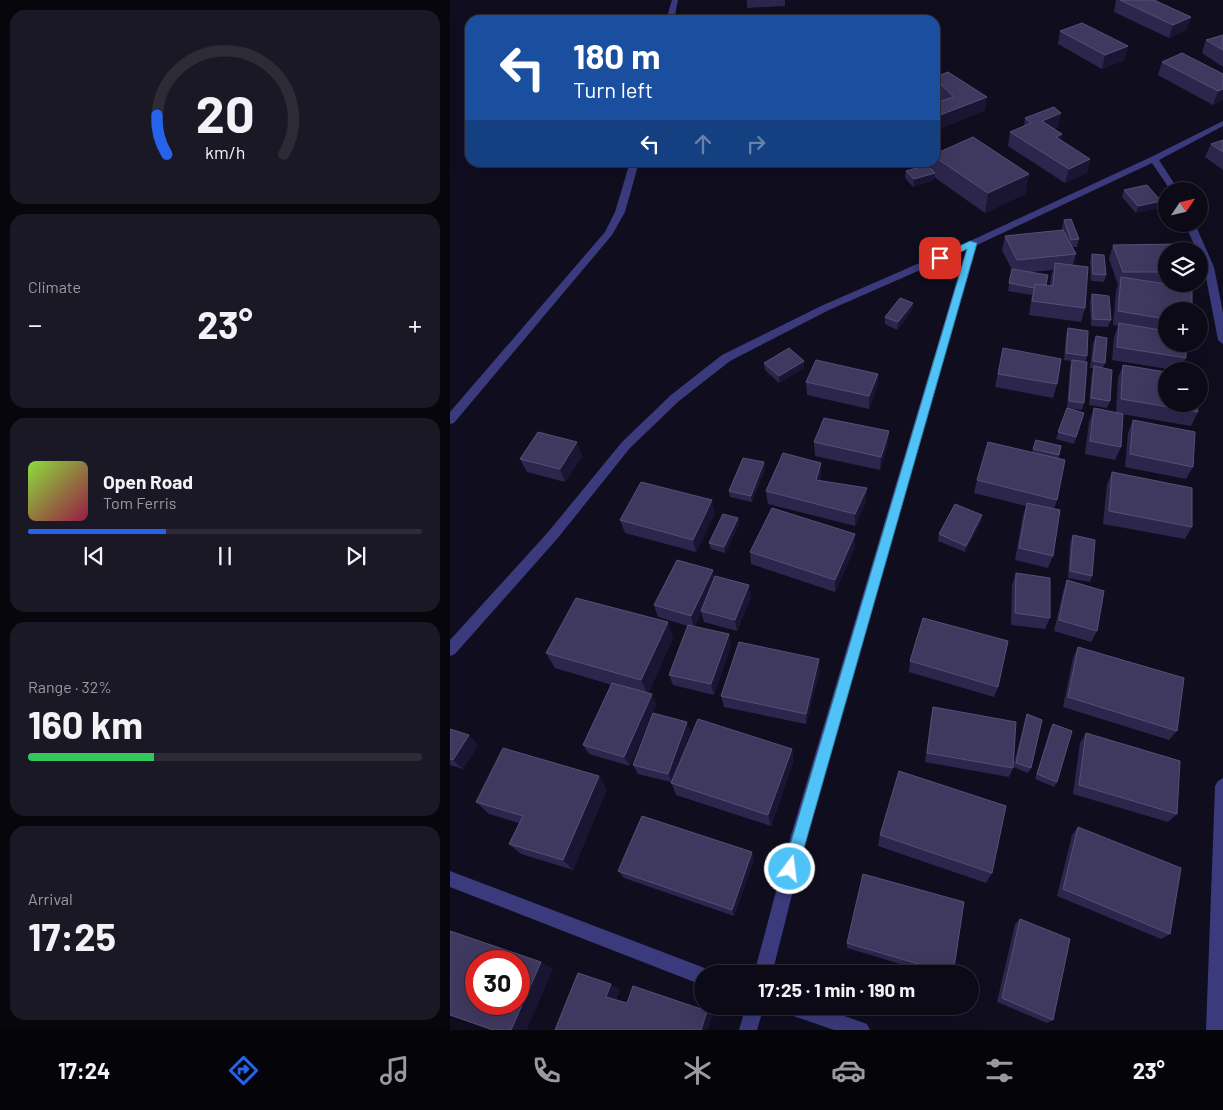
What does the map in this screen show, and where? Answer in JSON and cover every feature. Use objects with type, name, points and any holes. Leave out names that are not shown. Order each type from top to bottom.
[{"type":"street","points":[[671,15],[675,0]]},
{"type":"street","points":[[450,650],[553,535],[626,444],[675,398],[719,364],[825,308],[973,243],[1154,159],[1223,123]]},
{"type":"street","points":[[1154,159],[1169,182]]},
{"type":"street","points":[[450,420],[609,233],[620,212],[634,167]]},
{"type":"street","points":[[1194,232],[1209,266],[1223,340]]},
{"type":"street","points":[[765,965],[799,835],[973,243]]},
{"type":"street","points":[[1215,1030],[1223,786]]},
{"type":"street","points":[[450,879],[694,973]]},
{"type":"street","points":[[748,1030],[752,1015]]},
{"type":"street","points":[[815,1015],[861,1030]]},
{"type":"building","points":[[1120,0],[1154,0],[1191,17],[1173,25]]},
{"type":"building","points":[[1082,23],[1128,46],[1105,55],[1060,31]]},
{"type":"building","points":[[1223,35],[1223,50],[1206,40]]},
{"type":"building","points":[[1182,53],[1223,74],[1223,89],[1218,91],[1162,62]]},
{"type":"building","points":[[948,72],[987,97],[940,115],[940,101],[954,97],[940,84],[940,75]]},
{"type":"building","points":[[1054,107],[1061,113],[1042,121],[1062,134],[1056,137],[1090,159],[1069,169],[1010,132],[1031,123],[1025,118]]},
{"type":"building","points":[[973,137],[1029,174],[988,193],[940,160],[940,152]]},
{"type":"building","points":[[1223,140],[1223,152],[1211,144]]},
{"type":"building","points":[[920,167],[929,167],[935,173],[914,179],[906,171]]},
{"type":"building","points":[[1147,185],[1158,198],[1158,202],[1138,206],[1124,190]]},
{"type":"building","points":[[1071,219],[1079,239],[1071,240],[1064,220]]},
{"type":"building","points":[[1063,230],[1076,254],[1017,260],[1005,236]]},
{"type":"building","points":[[1158,244],[1158,272],[1123,272],[1113,245]]},
{"type":"building","points":[[1092,254],[1104,255],[1106,275],[1093,274]]},
{"type":"building","points":[[1055,263],[1088,267],[1085,308],[1032,301],[1035,284],[1053,286]]},
{"type":"building","points":[[1012,269],[1048,275],[1046,285],[1035,284],[1034,288],[1009,283]]},
{"type":"building","points":[[1121,277],[1158,283],[1158,292],[1192,292],[1192,302],[1158,302],[1158,318],[1118,311]]},
{"type":"building","points":[[1092,294],[1109,296],[1111,320],[1093,319]]},
{"type":"building","points":[[900,298],[913,303],[898,322],[885,317]]},
{"type":"building","points":[[1119,323],[1158,330],[1158,352],[1186,352],[1186,358],[1117,347]]},
{"type":"building","points":[[1068,328],[1088,331],[1087,356],[1066,353]]},
{"type":"building","points":[[1096,336],[1107,338],[1105,363],[1093,361]]},
{"type":"building","points":[[789,348],[804,361],[779,376],[764,363]]},
{"type":"building","points":[[1003,348],[1061,359],[1057,384],[998,374]]},
{"type":"building","points":[[816,360],[878,374],[869,396],[806,382]]},
{"type":"building","points":[[1072,360],[1087,362],[1084,403],[1069,401]]},
{"type":"building","points":[[1123,365],[1158,371],[1158,405],[1121,399]]},
{"type":"building","points":[[1094,366],[1112,370],[1110,401],[1091,398]]},
{"type":"building","points":[[1067,408],[1084,413],[1076,437],[1058,432]]},
{"type":"building","points":[[1094,408],[1123,414],[1121,447],[1090,441]]},
{"type":"building","points":[[824,418],[889,431],[881,457],[814,442]]},
{"type":"building","points":[[1133,420],[1195,432],[1193,467],[1130,454]]},
{"type":"building","points":[[538,432],[577,442],[560,469],[520,459]]},
{"type":"building","points":[[1036,440],[1061,446],[1059,455],[1033,449]]},
{"type":"building","points":[[988,442],[1065,460],[1057,500],[977,480]]},
{"type":"building","points":[[783,453],[821,463],[816,480],[867,488],[855,514],[766,491]]},
{"type":"building","points":[[743,458],[764,462],[751,496],[729,491]]},
{"type":"building","points":[[1112,472],[1192,488],[1192,527],[1109,511]]},
{"type":"building","points":[[641,482],[712,500],[693,540],[620,520]]},
{"type":"building","points":[[1027,503],[1060,510],[1053,556],[1019,548]]},
{"type":"building","points":[[955,504],[982,515],[966,546],[939,534]]},
{"type":"building","points":[[772,508],[855,534],[835,580],[750,552]]},
{"type":"building","points":[[723,514],[738,518],[724,547],[709,543]]},
{"type":"building","points":[[1073,535],[1095,540],[1092,576],[1070,571]]},
{"type":"building","points":[[677,560],[713,570],[691,616],[654,605]]},
{"type":"building","points":[[1016,573],[1050,578],[1050,618],[1015,613]]},
{"type":"building","points":[[715,576],[749,585],[735,620],[701,611]]},
{"type":"building","points":[[1067,580],[1104,591],[1097,631],[1059,620]]},
{"type":"building","points":[[576,598],[668,622],[641,680],[546,653]]},
{"type":"building","points":[[923,618],[1008,641],[998,687],[910,661]]},
{"type":"building","points":[[688,625],[729,634],[711,684],[669,675]]},
{"type":"building","points":[[739,642],[819,659],[806,714],[721,696]]},
{"type":"building","points":[[1078,647],[1184,678],[1177,731],[1068,697]]},
{"type":"building","points":[[612,683],[652,694],[624,757],[583,745]]},
{"type":"building","points":[[933,707],[1016,722],[1013,768],[927,753]]},
{"type":"building","points":[[653,713],[687,722],[668,774],[633,765]]},
{"type":"building","points":[[1027,714],[1042,720],[1031,768],[1016,763]]},
{"type":"building","points":[[698,719],[792,749],[768,815],[671,783]]},
{"type":"building","points":[[1053,724],[1072,731],[1057,782],[1037,774]]},
{"type":"building","points":[[450,729],[469,735],[453,760],[450,759]]},
{"type":"building","points":[[1086,733],[1180,761],[1177,814],[1079,785]]},
{"type":"building","points":[[503,748],[599,776],[563,860],[509,844],[523,816],[476,802]]},
{"type":"building","points":[[899,771],[1006,806],[992,873],[880,835]]},
{"type":"building","points":[[642,816],[752,852],[732,910],[618,871]]},
{"type":"building","points":[[1078,827],[1181,868],[1170,934],[1063,889]]},
{"type":"building","points":[[863,874],[964,902],[954,965],[922,965],[847,943]]},
{"type":"building","points":[[1020,919],[1070,939],[1053,1020],[1002,998]]},
{"type":"building","points":[[450,931],[506,950],[465,950],[465,1015],[518,1015],[511,1030],[493,1030],[450,1015]]},
{"type":"building","points":[[530,958],[541,962],[530,987]]},
{"type":"building","points":[[578,973],[611,984],[606,997],[627,1003],[633,986],[694,1007],[694,1015],[706,1015],[701,1030],[555,1030]]},
{"type":"route","points":[[790,869],[973,243],[940,258]]}]
